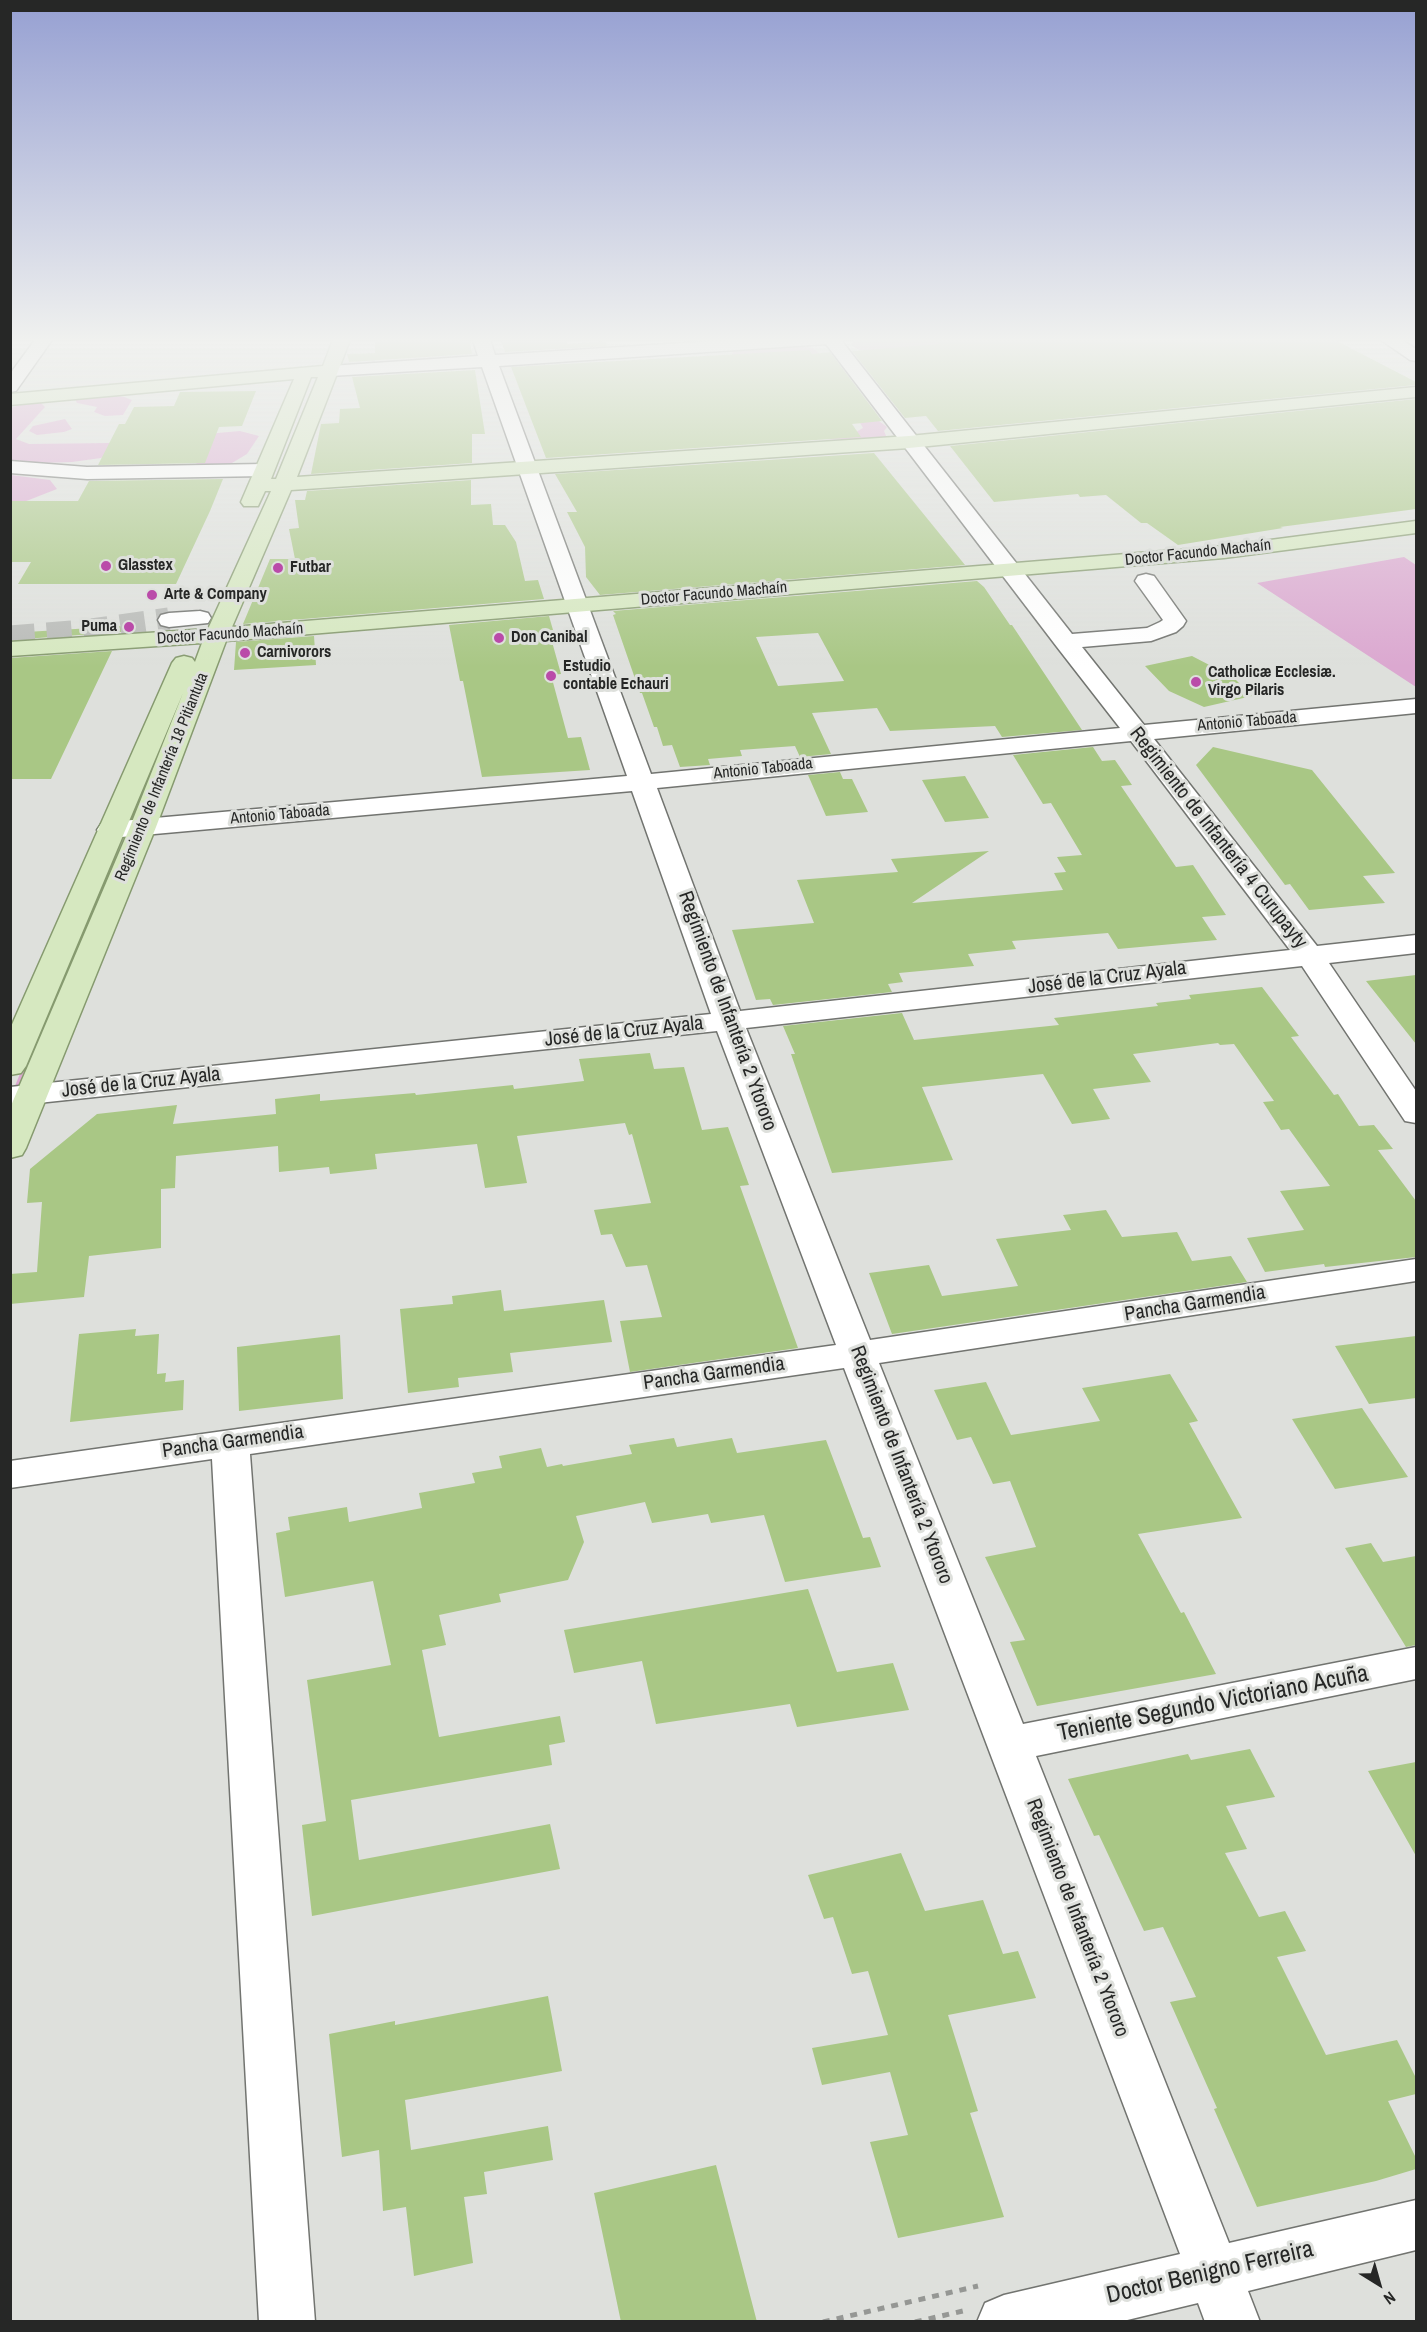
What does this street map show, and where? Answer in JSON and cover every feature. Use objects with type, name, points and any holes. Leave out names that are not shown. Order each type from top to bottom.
[{"type":"main road","name":"Regimiento de Infantería 18 Pitiantuta","points":[[10,1148],[21,1096],[143,827],[204,630],[238,531],[273,449]]},
{"type":"main road","name":"Regimiento de Infantería 18 Pitiantuta","points":[[10,1066],[110,830],[204,630],[284,484],[298,449]]},
{"type":"main road","points":[[261,478],[284,484],[809,449]]},
{"type":"main road","name":"Doctor Facundo Machaín","points":[[10,649],[204,630],[578,605],[1224,552],[1416,527]]},
{"type":"street","name":"Regimiento de Infantería 2 Ytororo","points":[[521,449],[729,1020],[1233,2322]]},
{"type":"street","name":"Regimiento de Infantería 4 Curupayty","points":[[914,449],[1309,955],[1416,1114]]},
{"type":"street","points":[[10,467],[87,473],[261,478]]},
{"type":"street","points":[[1065,642],[1151,634],[1168,627],[1175,621],[1146,581]]},
{"type":"street","points":[[169,620],[204,630]]},
{"type":"street","name":"Antonio Taboada","points":[[110,830],[643,782],[1416,706]]},
{"type":"street","name":"José de la Cruz Ayala","points":[[21,1096],[1416,944]]},
{"type":"street","name":"Pancha Garmendia","points":[[10,1474],[858,1354],[1416,1270]]},
{"type":"street","points":[[230,1442],[287,2322]]},
{"type":"street","name":"Teniente Segundo Victoriano Acuña","points":[[1010,1744],[1416,1663]]},
{"type":"street","name":"Doctor Benigno Ferreira","points":[[1004,2322],[1416,2225]]},
{"type":"shaded area","points":[[11,449],[114,450],[101,458],[72,462],[40,463],[11,460]]},
{"type":"shaded area","points":[[202,449],[250,449],[247,454],[232,463],[215,469],[192,470],[200,458]]},
{"type":"shaded area","points":[[11,475],[50,480],[57,489],[11,507]]},
{"type":"shaded area","points":[[1404,557],[1416,565],[1416,687],[1257,583]]},
{"type":"shaded area","points":[[119,846],[23,1085],[16,1087],[111,848]]},
{"type":"building","points":[[106,449],[211,449],[205,463],[98,465]]},
{"type":"building","points":[[316,449],[472,449],[472,463],[311,474]]},
{"type":"building","points":[[542,449],[684,449],[546,458]]},
{"type":"building","points":[[952,449],[1416,449],[1416,509],[1280,527],[1283,528],[1178,545],[1147,523],[1141,523],[1106,495],[1080,497],[1078,494],[994,502]]},
{"type":"building","points":[[874,453],[965,565],[600,595],[586,577],[585,547],[567,512],[577,512],[555,474]]},
{"type":"building","points":[[223,479],[176,584],[18,584],[31,562],[10,562],[10,501],[78,501],[89,481]]},
{"type":"building","points":[[471,480],[471,505],[491,504],[493,525],[505,525],[516,542],[525,581],[538,580],[544,599],[243,624],[270,559],[295,559],[289,529],[299,528],[295,500],[305,500],[307,491]]},
{"type":"building","points":[[977,581],[1012,625],[1082,730],[1002,737],[995,726],[890,731],[877,708],[812,713],[831,754],[800,757],[795,746],[740,750],[742,756],[708,759],[710,765],[680,767],[672,745],[663,746],[657,727],[654,727],[642,693],[640,693],[613,615],[616,614],[613,611]],"holes":[[[818,633],[844,681],[778,686],[756,637]]]},
{"type":"building","points":[[549,616],[553,630],[549,631],[561,674],[551,675],[568,738],[581,737],[590,770],[482,777],[463,681],[460,681],[449,625]]},
{"type":"building","points":[[124,626],[121,632],[10,640],[10,633]]},
{"type":"building","points":[[314,636],[316,665],[234,670],[236,642]]},
{"type":"building","points":[[112,651],[51,779],[10,779],[10,658]]},
{"type":"building","name":"Catholicæ Ecclesiæ. Virgo Pilaris","points":[[1192,656],[1219,670],[1225,669],[1252,696],[1204,707],[1169,691],[1145,666]]},
{"type":"building","points":[[1093,747],[1102,761],[1115,760],[1132,785],[1121,786],[1176,867],[1193,865],[1226,915],[1202,917],[1217,940],[1118,949],[1108,933],[1012,941],[1016,949],[968,954],[974,966],[899,973],[903,982],[888,984],[892,992],[773,1005],[770,999],[756,1000],[732,930],[814,923],[797,880],[898,872],[891,859],[989,851],[912,903],[1063,890],[1054,873],[1066,872],[1057,857],[1082,855],[1051,803],[1043,804],[1013,755]]},
{"type":"building","points":[[1213,747],[1312,770],[1395,873],[1363,876],[1385,903],[1309,910],[1290,884],[1285,885],[1196,765]]},
{"type":"building","points":[[840,772],[843,779],[852,779],[868,812],[826,816],[808,775]]},
{"type":"building","points":[[965,776],[989,818],[945,822],[922,780]]},
{"type":"building","points":[[1416,975],[1416,1044],[1366,981]]},
{"type":"building","points":[[1262,987],[1299,1036],[1291,1037],[1334,1095],[1338,1094],[1359,1126],[1374,1125],[1393,1149],[1378,1150],[1416,1201],[1416,1257],[1325,1267],[1324,1264],[1265,1272],[1247,1238],[1304,1230],[1280,1191],[1330,1186],[1289,1129],[1281,1130],[1263,1102],[1274,1101],[1234,1044],[1220,1045],[1218,1043],[1133,1054],[1151,1082],[1093,1089],[1110,1119],[1072,1124],[1043,1074],[922,1087],[953,1160],[832,1173],[791,1054],[795,1054],[783,1026],[902,1013],[914,1040],[1059,1025],[1054,1018],[1158,1006],[1156,1003],[1191,999],[1189,995]]},
{"type":"building","points":[[650,1053],[654,1069],[684,1067],[702,1130],[728,1127],[749,1185],[740,1186],[798,1348],[630,1372],[620,1321],[662,1317],[647,1265],[626,1267],[612,1234],[601,1235],[594,1210],[651,1203],[632,1134],[629,1135],[625,1123],[517,1136],[527,1183],[485,1188],[477,1144],[375,1154],[377,1169],[330,1174],[329,1167],[279,1172],[278,1146],[176,1156],[175,1188],[161,1189],[161,1248],[89,1256],[84,1297],[10,1304],[10,1274],[37,1272],[42,1202],[27,1203],[30,1169],[97,1114],[177,1105],[173,1124],[276,1114],[275,1099],[320,1094],[320,1101],[415,1093],[416,1095],[513,1085],[514,1089],[584,1081],[579,1059]]},
{"type":"building","points":[[1106,1210],[1122,1237],[1177,1232],[1192,1261],[1231,1256],[1247,1282],[892,1334],[869,1273],[929,1265],[942,1296],[1018,1286],[996,1239],[1071,1230],[1063,1215]]},
{"type":"building","points":[[501,1290],[504,1311],[604,1300],[612,1342],[510,1353],[513,1372],[458,1378],[459,1387],[408,1393],[400,1309],[453,1304],[452,1296]]},
{"type":"building","points":[[136,1329],[135,1336],[159,1334],[157,1374],[166,1373],[165,1382],[184,1380],[183,1410],[70,1422],[79,1334]]},
{"type":"building","points":[[340,1335],[343,1399],[239,1411],[237,1347]]},
{"type":"building","points":[[1416,1336],[1416,1398],[1369,1404],[1335,1346]]},
{"type":"building","points":[[1170,1374],[1198,1421],[1189,1423],[1242,1518],[1138,1534],[1181,1613],[1184,1612],[1216,1674],[1037,1706],[1010,1642],[1025,1640],[985,1557],[1036,1547],[1010,1481],[993,1484],[971,1437],[957,1440],[934,1390],[986,1382],[1011,1435],[1100,1421],[1082,1388]]},
{"type":"building","points":[[1362,1408],[1408,1477],[1335,1489],[1292,1419]]},
{"type":"building","points":[[674,1438],[677,1447],[732,1438],[737,1453],[826,1440],[863,1538],[870,1537],[881,1567],[785,1582],[764,1515],[711,1523],[708,1514],[652,1523],[645,1502],[576,1516],[584,1542],[568,1580],[499,1594],[501,1602],[439,1615],[446,1645],[422,1650],[439,1737],[560,1716],[565,1742],[549,1745],[552,1765],[351,1800],[359,1860],[550,1824],[560,1869],[312,1916],[302,1825],[326,1821],[307,1680],[391,1665],[373,1581],[285,1597],[276,1533],[290,1530],[288,1517],[347,1507],[349,1522],[422,1508],[419,1493],[475,1483],[472,1473],[502,1468],[499,1456],[541,1448],[547,1467],[562,1464],[563,1466],[632,1454],[629,1445]]},
{"type":"building","points":[[1371,1543],[1383,1562],[1416,1556],[1416,1645],[1406,1647],[1345,1548]]},
{"type":"building","points":[[808,1589],[837,1672],[893,1663],[909,1710],[797,1727],[790,1704],[656,1724],[642,1661],[574,1673],[564,1630]]},
{"type":"building","points":[[1250,1749],[1275,1797],[1226,1806],[1247,1849],[1225,1853],[1259,1917],[1285,1911],[1306,1951],[1277,1957],[1326,2055],[1397,2040],[1416,2078],[1416,2094],[1388,2101],[1416,2158],[1416,2169],[1376,2181],[1257,2207],[1214,2109],[1217,2108],[1170,2002],[1196,1997],[1163,1927],[1144,1931],[1099,1835],[1094,1836],[1068,1779],[1188,1754],[1191,1760]]},
{"type":"building","points":[[1416,1762],[1416,1856],[1368,1771]]},
{"type":"building","points":[[901,1853],[925,1911],[983,1900],[1003,1954],[1018,1951],[1036,1998],[948,2015],[978,2111],[970,2113],[1004,2217],[898,2238],[870,2142],[908,2135],[890,2072],[822,2085],[812,2048],[888,2035],[868,1971],[852,1974],[833,1917],[824,1919],[808,1875]]},
{"type":"building","points":[[548,1996],[562,2071],[405,2100],[411,2150],[548,2126],[553,2160],[484,2172],[487,2194],[464,2197],[473,2263],[414,2276],[406,2207],[383,2211],[379,2150],[342,2157],[329,2034],[395,2021],[395,2025]]},
{"type":"building","points":[[716,2165],[757,2322],[621,2322],[594,2193]]},
{"type":"tunnel","points":[[10,638],[84,632],[169,620]]},
{"type":"place","name":"Glasstex","points":[[106,566]]},
{"type":"place","name":"Futbar","points":[[278,568]]},
{"type":"place","name":"Arte & Company","points":[[152,595]]},
{"type":"place","name":"Puma","points":[[129,627]]},
{"type":"place","name":"Don Canibal","points":[[499,638]]},
{"type":"place","name":"Carnivorors","points":[[245,653]]},
{"type":"place","name":"Estudio contable Echauri","points":[[551,676]]},
{"type":"place","name":"Catholicæ Ecclesiæ. Virgo Pilaris","points":[[1196,682]]}]
